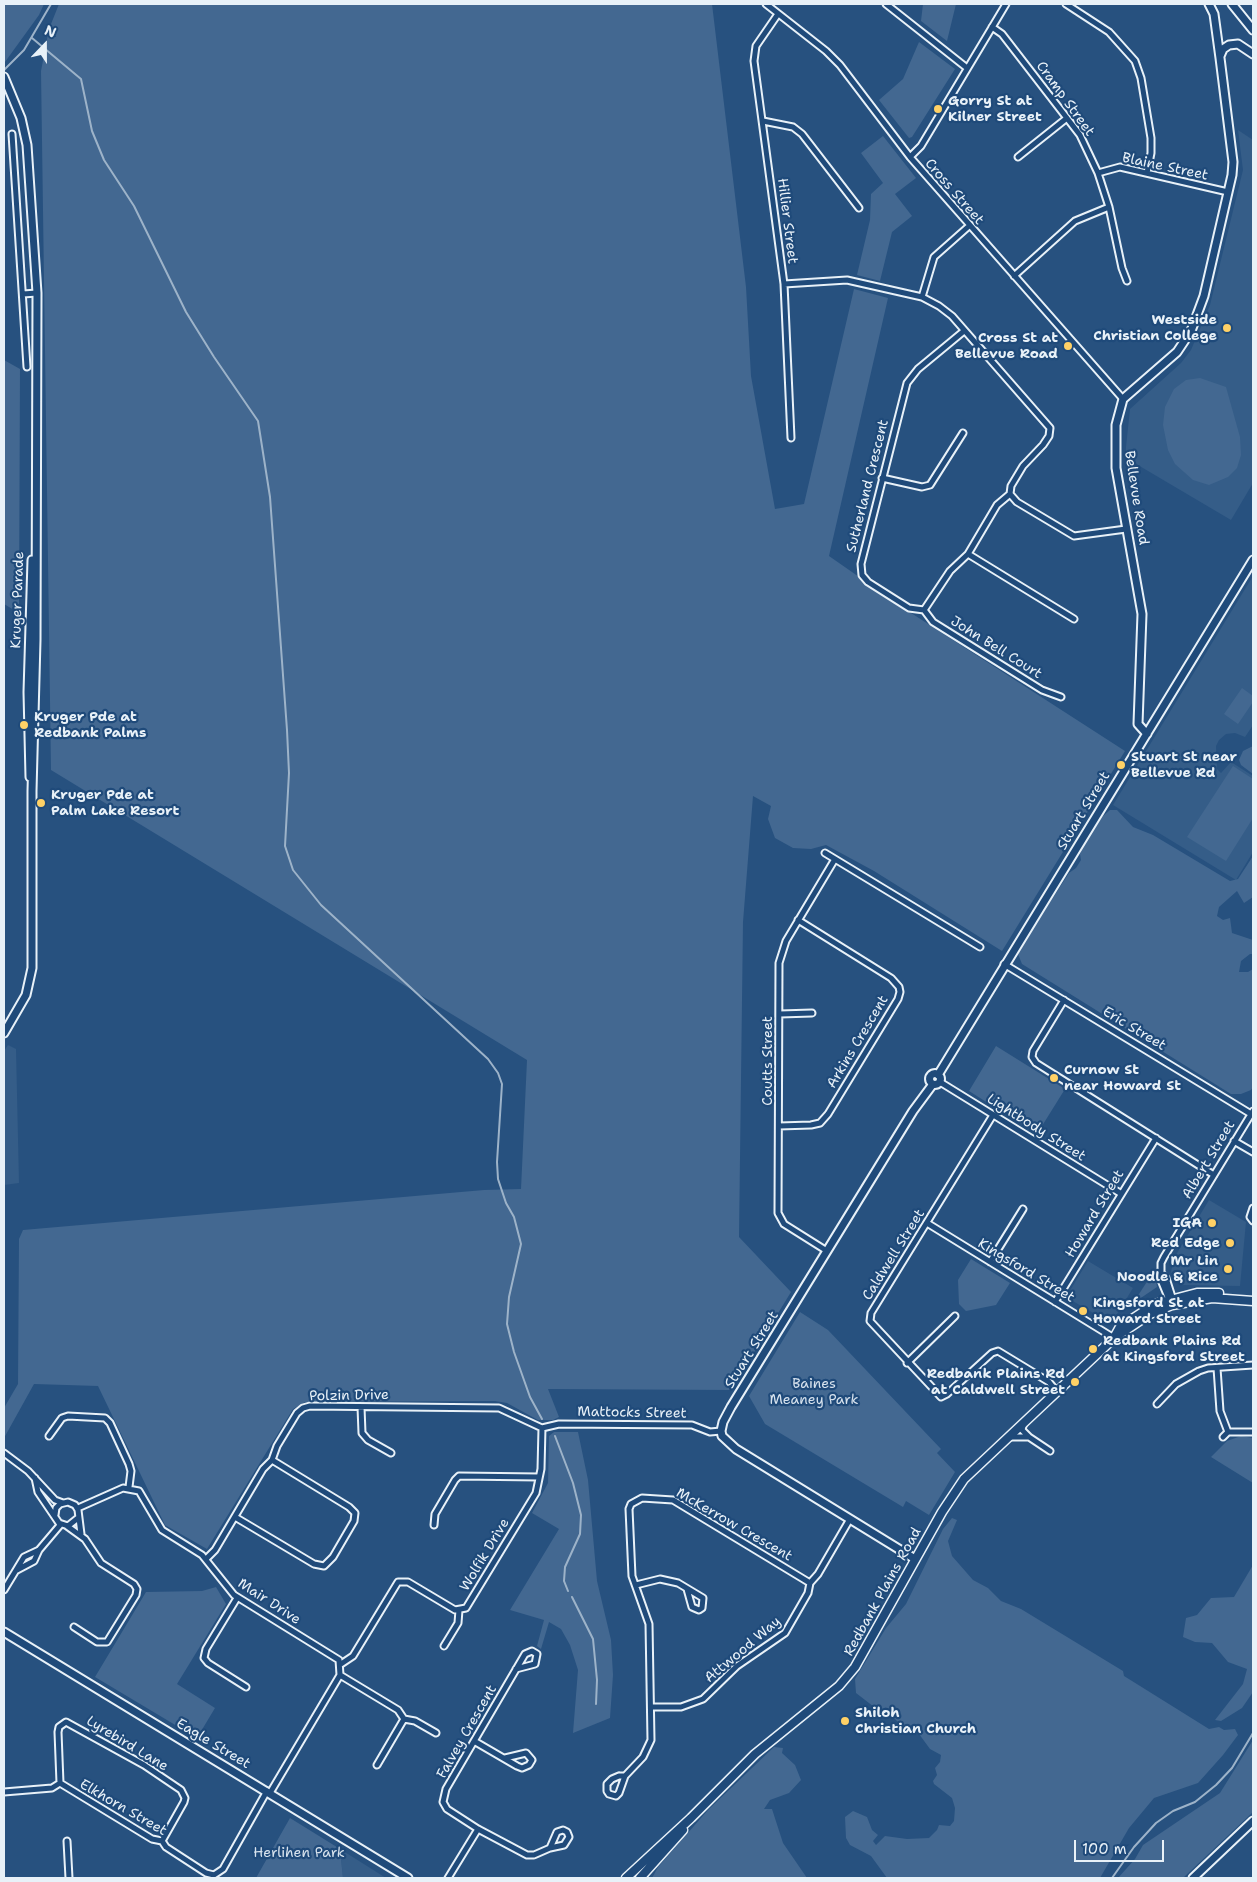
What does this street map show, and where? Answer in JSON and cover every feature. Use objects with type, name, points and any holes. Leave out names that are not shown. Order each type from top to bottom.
[{"type":"main road","points":[[1171,1301],[1210,1292],[1253,1296]]},
{"type":"main road","points":[[1171,1301],[1212,1298],[1253,1301]]},
{"type":"main road","name":"Redbank Plains Road","points":[[626,1878],[692,1818],[755,1754],[839,1686],[855,1667],[915,1559],[954,1492],[964,1479],[1114,1338],[1120,1327],[1138,1313],[1171,1301]]},
{"type":"main road","name":"Redbank Plains Road","points":[[640,1878],[673,1843],[692,1818]]},
{"type":"street","name":"Cross Street","points":[[766,4],[840,65],[910,158],[1124,399]]},
{"type":"street","points":[[886,4],[967,68]]},
{"type":"street","points":[[910,158],[921,146],[1006,4]]},
{"type":"street","points":[[1066,4],[1109,32],[1135,61],[1141,78],[1151,138],[1151,153],[1147,173]]},
{"type":"street","points":[[1124,399],[1177,352],[1187,339],[1204,296],[1228,192],[1233,162],[1214,14],[1209,4]]},
{"type":"street","points":[[1234,4],[1253,30]]},
{"type":"street","name":"Hillier Street","points":[[778,14],[756,46],[754,61],[784,284],[791,438]]},
{"type":"street","name":"Cramp Street","points":[[992,27],[1002,34],[1080,134],[1098,173],[1109,208],[1122,268],[1127,280]]},
{"type":"street","points":[[1220,58],[1223,49],[1229,45],[1238,44],[1253,54]]},
{"type":"street","name":"Kruger Parade","points":[[4,1033],[23,1000],[30,979],[36,632],[37,294],[27,145],[21,118],[6,80]]},
{"type":"street","points":[[1018,157],[1067,118]]},
{"type":"street","points":[[763,121],[793,127],[802,134],[859,208]]},
{"type":"street","points":[[12,134],[27,366]]},
{"type":"street","name":"Blaine Street","points":[[1098,173],[1115,167],[1228,192]]},
{"type":"street","points":[[1014,276],[1075,221],[1109,208]]},
{"type":"street","points":[[922,297],[934,258],[969,226]]},
{"type":"street","points":[[784,284],[847,280],[922,297],[939,306],[952,316],[1050,428],[1049,436],[1043,445],[1023,466],[1011,486],[1010,494],[997,505],[968,554],[950,571],[924,610]]},
{"type":"street","points":[[23,294],[37,294]]},
{"type":"street","name":"Sutherland Crescent","points":[[924,610],[909,608],[868,582],[862,575],[861,564],[907,383],[918,369],[964,331]]},
{"type":"street","name":"Bellevue Road","points":[[1124,399],[1116,425],[1115,455],[1126,529],[1142,614],[1138,724],[1147,734]]},
{"type":"street","points":[[882,478],[922,487],[930,485],[963,433]]},
{"type":"street","points":[[1010,494],[1017,502],[1074,536],[1126,529]]},
{"type":"street","points":[[968,554],[1074,619]]},
{"type":"street","name":"Stuart Street","points":[[721,1431],[723,1422],[731,1407],[914,1111],[937,1080],[1004,964],[1253,560]]},
{"type":"street","name":"John Bell Court","points":[[924,610],[933,622],[1042,690],[1061,697]]},
{"type":"street","points":[[825,852],[980,947]]},
{"type":"street","name":"Coutts Street","points":[[827,1251],[784,1224],[778,1212],[781,953],[798,920],[835,859]]},
{"type":"street","name":"Arkins Crescent","points":[[779,1126],[811,1126],[820,1123],[833,1106],[900,992],[899,987],[891,978],[798,920]]},
{"type":"street","name":"Eric Street","points":[[1004,964],[1252,1112]]},
{"type":"street","points":[[1064,1000],[1033,1051],[1032,1057],[1036,1063],[1214,1175]]},
{"type":"street","points":[[780,1014],[812,1013]]},
{"type":"street","name":"Lightbody Street","points":[[937,1080],[1120,1193]]},
{"type":"street","name":"Albert Street","points":[[1171,1301],[1160,1280],[1162,1274],[1161,1263],[1164,1256],[1252,1112]]},
{"type":"street","name":"Caldwell Street","points":[[993,1115],[872,1313],[870,1321],[874,1328],[941,1397],[947,1394],[992,1353],[998,1351],[1049,1382],[1057,1392]]},
{"type":"street","name":"Howard Street","points":[[1055,1302],[1120,1193],[1156,1138]]},
{"type":"street","points":[[1234,1141],[1253,1152]]},
{"type":"street","points":[[1253,1208],[1250,1218],[1253,1221]]},
{"type":"street","points":[[990,1262],[1023,1209]]},
{"type":"street","name":"Kingsford Street","points":[[927,1223],[1114,1338]]},
{"type":"street","points":[[907,1363],[955,1316]]},
{"type":"street","points":[[1157,1404],[1166,1392],[1185,1378],[1208,1368],[1253,1365]]},
{"type":"street","points":[[1217,1368],[1220,1411],[1226,1434],[1253,1432]]},
{"type":"street","name":"Polzin Drive","points":[[206,1559],[215,1550],[263,1469],[272,1460],[277,1446],[297,1413],[303,1408],[310,1406],[499,1408],[542,1428]]},
{"type":"street","points":[[362,1407],[362,1433],[368,1440],[391,1453]]},
{"type":"street","points":[[49,1436],[62,1418],[68,1416],[105,1418],[110,1423],[129,1464],[131,1471],[129,1487],[118,1489],[78,1508]]},
{"type":"street","points":[[1024,1422],[1022,1430],[1029,1438],[1050,1451]]},
{"type":"street","name":"Mattocks Street","points":[[542,1428],[558,1424],[692,1425],[710,1432],[721,1431]]},
{"type":"street","name":"Wolfik Drive","points":[[340,1664],[353,1656],[398,1582],[408,1582],[459,1610],[466,1608],[536,1493],[540,1477],[542,1428]]},
{"type":"street","points":[[721,1431],[722,1436],[736,1449],[915,1559]]},
{"type":"street","points":[[1007,1438],[1029,1438]]},
{"type":"street","points":[[4,1453],[35,1478],[55,1500],[63,1503],[72,1503],[78,1508]]},
{"type":"street","points":[[235,1517],[314,1564],[324,1566],[333,1557],[354,1521],[355,1513],[349,1507],[272,1460]]},
{"type":"street","points":[[434,1525],[435,1514],[455,1480],[460,1476],[540,1477]]},
{"type":"street","points":[[35,1478],[38,1492],[55,1516],[64,1525],[80,1534],[101,1563],[134,1584],[137,1592],[107,1642],[97,1642],[74,1627]]},
{"type":"street","name":"Mair Drive","points":[[129,1487],[142,1495],[162,1530],[206,1559],[237,1598],[335,1657],[340,1664]]},
{"type":"street","name":"McKerrow Crescent","points":[[624,1776],[648,1749],[651,1707],[649,1624],[631,1568],[629,1509],[636,1500],[666,1498],[684,1505],[810,1583]]},
{"type":"street","points":[[55,1516],[56,1508],[63,1503]]},
{"type":"street","points":[[78,1508],[80,1534]]},
{"type":"street","points":[[4,1590],[24,1557],[39,1550],[64,1525],[74,1523],[78,1518]]},
{"type":"street","name":"Attwood Way","points":[[651,1707],[681,1707],[703,1699],[737,1666],[785,1633],[808,1593],[810,1583],[818,1574],[850,1520]]},
{"type":"street","points":[[636,1585],[660,1579],[678,1582],[687,1589]]},
{"type":"street","points":[[237,1598],[206,1649],[204,1658],[208,1663],[246,1687]]},
{"type":"street","points":[[444,1646],[458,1622],[459,1610]]},
{"type":"street","name":"Eagle Street","points":[[4,1632],[408,1878]]},
{"type":"street","points":[[269,1792],[340,1675],[340,1664]]},
{"type":"street","name":"Falvey Crescent","points":[[516,1669],[446,1789],[443,1802],[447,1809],[478,1829],[527,1855],[539,1854],[550,1848]]},
{"type":"street","points":[[340,1675],[398,1710],[404,1718],[415,1721],[436,1733]]},
{"type":"street","points":[[378,1765],[404,1718]]},
{"type":"street","name":"Lyrebird Lane","points":[[60,1783],[58,1732],[59,1727],[66,1722],[144,1765],[181,1790],[185,1798],[184,1802],[162,1841]]},
{"type":"street","points":[[474,1741],[522,1768],[529,1765],[532,1760],[526,1754],[505,1758]]},
{"type":"street","name":"Elkhorn Street","points":[[4,1792],[52,1788],[60,1783],[152,1839],[162,1841],[166,1847],[206,1873],[214,1876],[225,1865],[269,1792]]},
{"type":"street","points":[[1193,1878],[1253,1821]]},
{"type":"street","points":[[448,1878],[478,1829]]},
{"type":"street","points":[[67,1841],[69,1878]]},
{"type":"shaded area","name":"Westside Christian College","points":[[1238,130],[1253,140],[1253,483],[1231,520],[1126,458],[1126,447],[1130,409],[1181,363],[1191,350],[1210,305],[1243,170]]},
{"type":"shaded area","points":[[1253,576],[1253,725],[1245,737],[1235,733],[1226,734],[1219,740],[1216,746],[1217,769],[1221,773],[1231,762],[1253,776],[1253,852],[1236,880],[1113,805]]},
{"type":"shaded area","points":[[8,1045],[16,1049],[19,1183],[4,1185],[4,1051]]},
{"type":"shaded area","points":[[1209,1200],[1246,1222],[1240,1286],[1181,1285],[1171,1272],[1174,1258]]},
{"type":"shaded area","points":[[1088,1261],[1133,1288],[1114,1319],[1105,1320],[1066,1297]]},
{"type":"shaded area","points":[[340,1849],[386,1878],[343,1878]]},
{"type":"green space","points":[[4,4],[44,4],[39,15],[5,62]]},
{"type":"green space","points":[[59,4],[712,4],[746,287],[751,376],[775,509],[804,504],[854,289],[888,298],[829,556],[908,611],[1125,751],[1002,951],[874,871],[826,845],[811,849],[793,848],[775,838],[768,819],[771,806],[753,796],[743,922],[739,1237],[791,1292],[731,1390],[548,1389],[559,1417],[553,1420],[538,1420],[507,1403],[495,1401],[305,1402],[293,1409],[207,1549],[165,1525],[98,1386],[34,1384],[4,1438],[4,1408],[18,1384],[19,1239],[23,1230],[484,1190],[521,1189],[527,1060],[51,770],[41,71],[49,29]]},
{"type":"green space","points":[[923,4],[956,4],[947,41],[921,21]]},
{"type":"green space","points":[[919,42],[955,69],[912,137],[909,138],[879,100],[903,79]]},
{"type":"green space","points":[[883,136],[916,178],[895,194],[912,216],[892,232],[880,281],[857,275],[870,220],[871,194],[883,183],[861,153]]},
{"type":"green space","points":[[4,360],[20,369],[19,613],[4,604]]},
{"type":"green space","points":[[1200,378],[1226,387],[1240,437],[1241,455],[1237,468],[1228,477],[1209,485],[1193,480],[1175,464],[1168,450],[1163,425],[1165,407],[1174,389],[1186,380]]},
{"type":"green space","points":[[1242,688],[1253,696],[1253,702],[1238,724],[1224,714]]},
{"type":"green space","points":[[1253,746],[1253,774],[1241,765],[1239,760],[1243,751]]},
{"type":"green space","points":[[1233,766],[1253,779],[1253,818],[1226,861],[1187,837]]},
{"type":"green space","points":[[1110,810],[1117,810],[1133,827],[1153,835],[1230,881],[1238,879],[1253,856],[1253,897],[1244,903],[1237,891],[1219,907],[1217,916],[1223,920],[1230,918],[1232,933],[1253,940],[1253,954],[1250,954],[1241,961],[1239,972],[1248,972],[1253,969],[1253,1087],[1251,1090],[1241,1094],[1231,1094],[1022,964],[1018,954],[1023,944],[1069,873],[1076,868],[1081,860],[1080,854],[1084,843],[1103,816]]},
{"type":"green space","points":[[996,1046],[1065,1089],[1037,1134],[969,1091]]},
{"type":"green space","points":[[971,1259],[1010,1283],[996,1305],[966,1311],[959,1304],[958,1280]]},
{"type":"green space","points":[[1154,1271],[1157,1287],[1129,1306],[1139,1294]]},
{"type":"green space","name":"Baines Meaney Park","points":[[800,1312],[828,1330],[941,1449],[937,1453],[955,1472],[929,1515],[906,1501],[903,1507],[765,1424],[749,1396]]},
{"type":"green space","points":[[554,1432],[578,1432],[588,1480],[597,1581],[611,1640],[613,1675],[610,1718],[573,1733],[578,1670],[570,1645],[561,1629],[549,1622],[541,1649],[537,1646],[544,1620],[510,1610],[559,1529],[532,1513],[548,1483],[549,1436]]},
{"type":"green space","points":[[1241,1436],[1253,1438],[1253,1483],[1211,1457],[1227,1441]]},
{"type":"green space","points":[[952,1518],[957,1520],[948,1541],[952,1556],[973,1580],[988,1588],[1001,1601],[1021,1609],[1123,1671],[1124,1676],[1209,1729],[1219,1727],[1224,1730],[1235,1729],[1238,1735],[1198,1783],[1154,1798],[1129,1828],[1100,1878],[887,1878],[871,1856],[850,1845],[846,1838],[845,1817],[853,1811],[867,1817],[872,1830],[878,1835],[873,1841],[876,1845],[885,1836],[907,1839],[929,1838],[939,1825],[950,1826],[954,1821],[955,1808],[952,1798],[934,1784],[933,1781],[937,1775],[935,1768],[940,1762],[941,1755],[930,1749],[919,1734],[906,1730],[895,1719],[878,1710],[856,1693],[855,1679],[886,1628],[906,1604],[943,1529]]},
{"type":"green space","points":[[1253,1565],[1253,1692],[1242,1708],[1221,1721],[1215,1720],[1243,1684],[1247,1669],[1228,1662],[1212,1643],[1195,1642],[1183,1637],[1186,1618],[1197,1615],[1211,1598],[1234,1597]]},
{"type":"green space","points":[[216,1587],[226,1604],[177,1684],[215,1708],[197,1738],[95,1677],[146,1592],[202,1591]]},
{"type":"green space","points":[[1253,1740],[1253,1812],[1183,1878],[1118,1878],[1135,1859],[1143,1845],[1220,1793]]},
{"type":"green space","points":[[774,1747],[783,1748],[782,1753],[795,1765],[801,1780],[789,1793],[770,1800],[764,1809],[772,1809],[783,1843],[807,1878],[652,1878],[658,1867],[708,1810]]},
{"type":"green space","name":"Herlihen Park","points":[[290,1818],[340,1849],[343,1878],[256,1878]]},
{"type":"waterway","points":[[4,70],[24,50],[51,4]]},
{"type":"waterway","points":[[32,38],[81,79],[92,131],[104,160],[134,206],[186,312],[258,421],[270,497],[287,730],[289,773],[285,846],[293,870],[321,905],[488,1059],[498,1073],[502,1084],[497,1162],[498,1179],[506,1203],[514,1217],[521,1244],[509,1297],[507,1324],[514,1352],[530,1397],[542,1419]]},
{"type":"waterway","points":[[555,1436],[573,1483],[581,1515],[580,1534],[565,1567],[564,1581],[568,1591]]},
{"type":"waterway","points":[[572,1597],[593,1639],[597,1680],[596,1704]]},
{"type":"waterway","points":[[1112,1878],[1134,1847],[1156,1823],[1173,1811],[1195,1802],[1216,1785],[1232,1768],[1253,1733]]},
{"type":"place","name":"Gorry St at Kilner Street","points":[[938,109]]},
{"type":"place","name":"Westside Christian College","points":[[1227,328]]},
{"type":"place","name":"Cross St at Bellevue Road","points":[[1068,346]]},
{"type":"place","name":"Kruger Pde at Redbank Palms","points":[[24,725]]},
{"type":"place","name":"Stuart St near Bellevue Rd","points":[[1121,765]]},
{"type":"place","name":"Kruger Pde at Palm Lake Resort","points":[[41,803]]},
{"type":"place","name":"Curnow St near Howard St","points":[[1054,1078]]},
{"type":"place","name":"IGA","points":[[1212,1223]]},
{"type":"place","name":"Red Edge","points":[[1230,1243]]},
{"type":"place","name":"Mr Lin Noodle & Rice","points":[[1228,1269]]},
{"type":"place","name":"Kingsford St at Howard Street","points":[[1083,1311]]},
{"type":"place","name":"Redbank Plains Rd at Kingsford Street","points":[[1093,1349]]},
{"type":"place","name":"Redbank Plains Rd at Caldwell Street","points":[[1075,1382]]},
{"type":"place","name":"Shiloh Christian Church","points":[[845,1721]]}]
